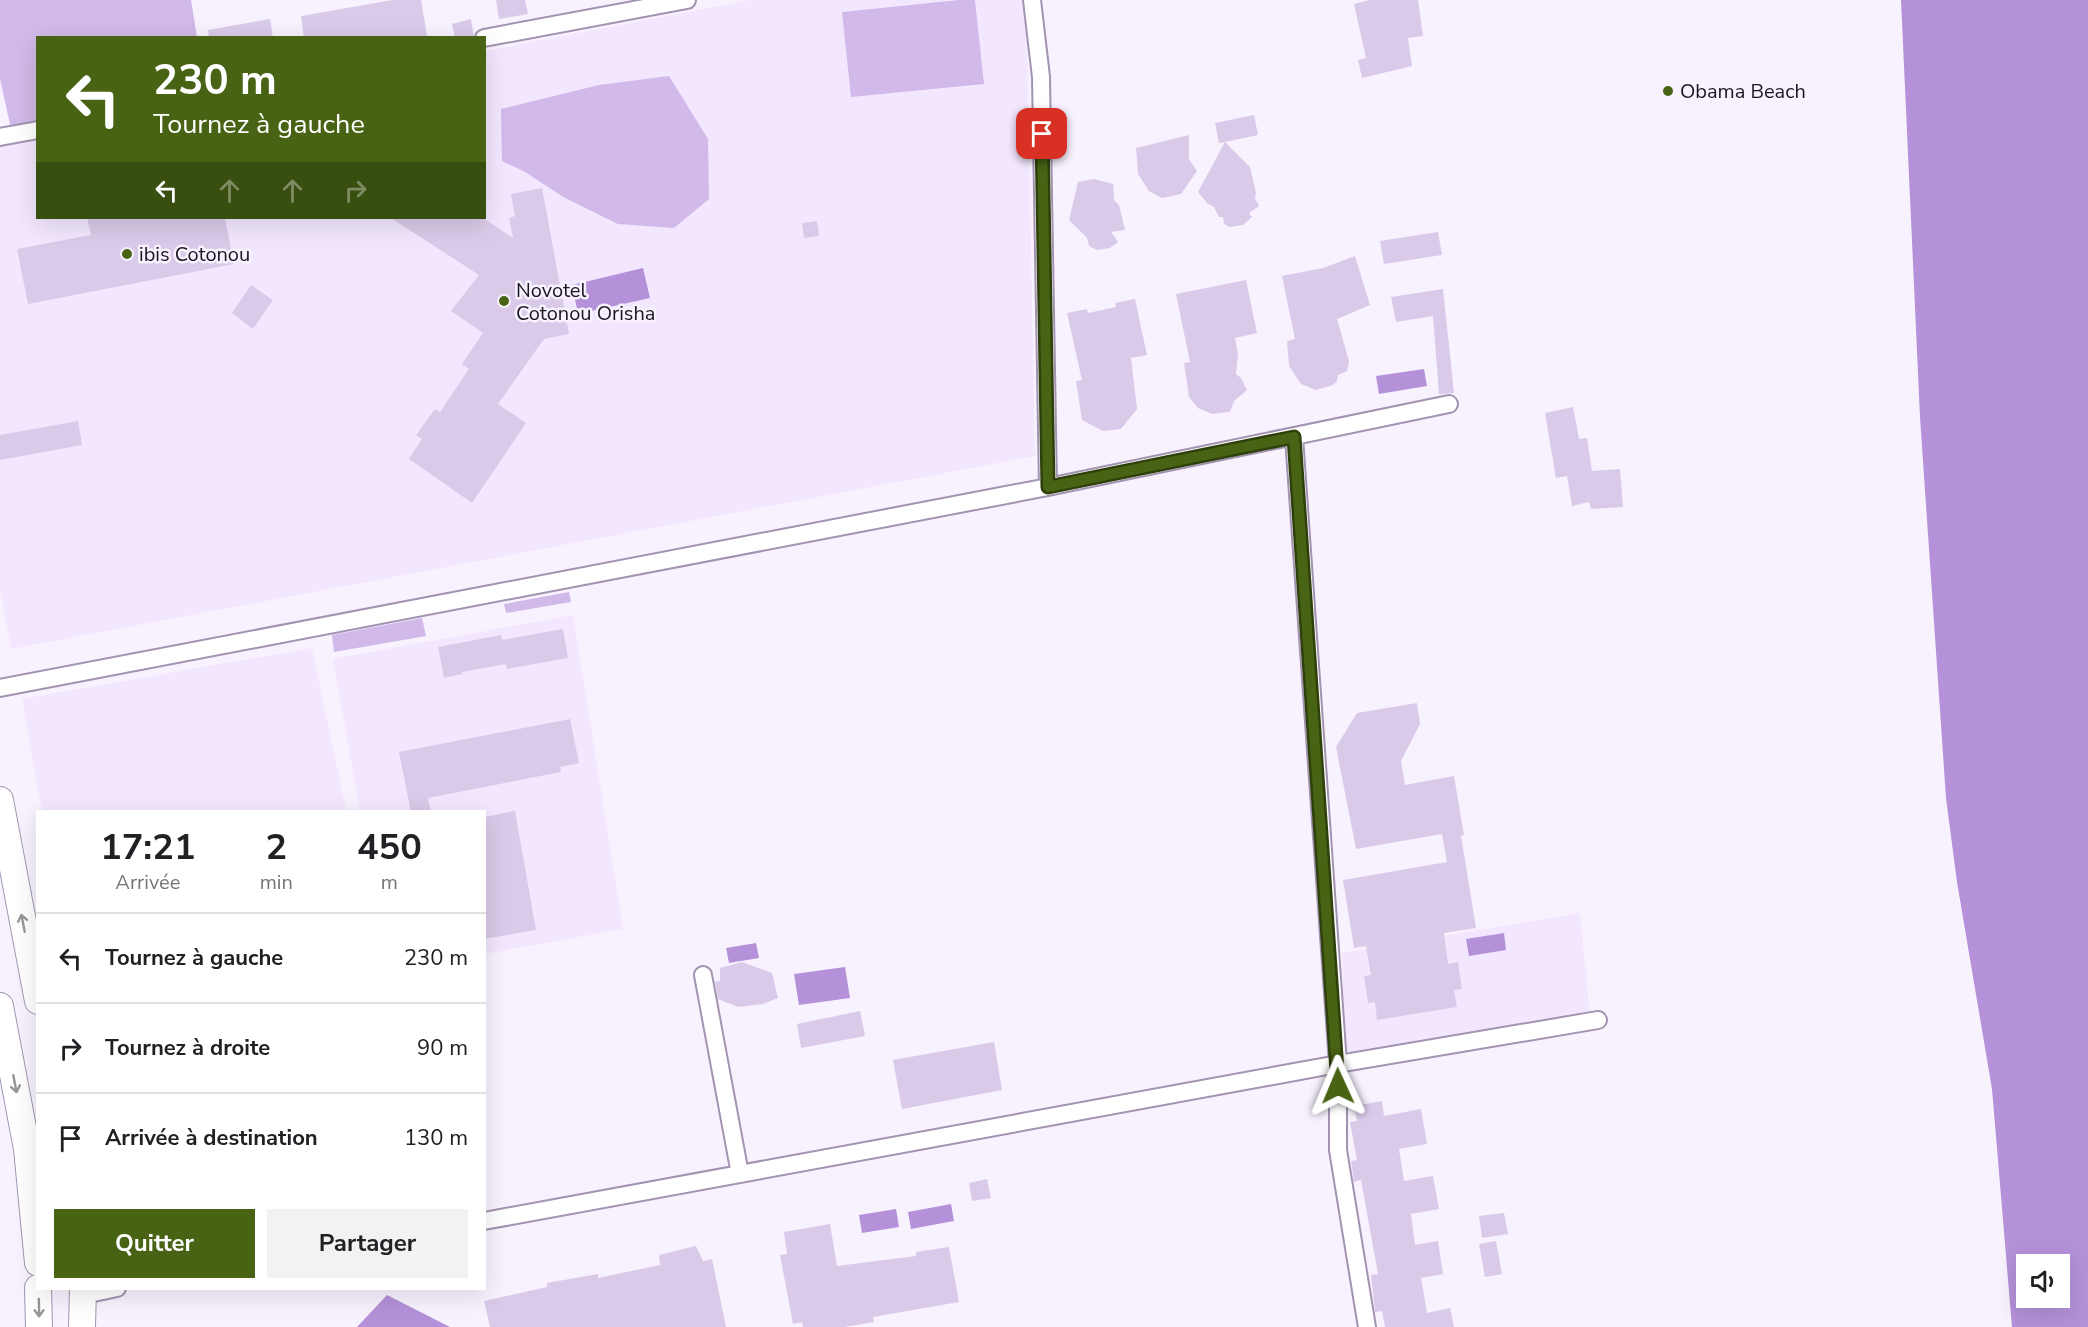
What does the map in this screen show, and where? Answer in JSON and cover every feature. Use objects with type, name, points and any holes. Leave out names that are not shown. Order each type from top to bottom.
[{"type":"main road","points":[[0,800],[36,990]]},
{"type":"main road","points":[[0,1006],[27,1149],[36,1242]]},
{"type":"main road","points":[[38,1290],[39,1327]]},
{"type":"main road","points":[[82,1327],[84,1292]]},
{"type":"street","points":[[486,38],[687,0]]},
{"type":"street","points":[[1032,0],[1041,77],[1048,487]]},
{"type":"street","points":[[0,137],[36,130]]},
{"type":"street","points":[[0,688],[1048,487],[1449,404]]},
{"type":"street","points":[[1294,437],[1338,1064],[1338,1150],[1367,1327]]},
{"type":"street","points":[[703,975],[741,1174]]},
{"type":"street","points":[[486,1221],[1338,1064],[1598,1020]]},
{"type":"street","points":[[84,1292],[100,1290]]},
{"type":"shaded area","points":[[0,0],[191,0],[197,36],[36,36],[36,124],[11,129],[0,79]]},
{"type":"shaded area","points":[[750,0],[1026,0],[1035,456],[11,649],[0,587],[0,145],[36,138],[36,219],[486,219],[486,51]]},
{"type":"shaded area","points":[[975,0],[984,84],[851,97],[842,12]]},
{"type":"shaded area","points":[[1901,0],[2088,0],[2088,1327],[2012,1327],[1992,1089],[1957,882],[1946,798],[1920,417]]},
{"type":"shaded area","points":[[669,76],[708,139],[709,199],[674,228],[618,224],[565,198],[525,172],[502,161],[501,109],[599,85]]},
{"type":"shaded area","points":[[643,268],[650,298],[578,314],[572,285]]},
{"type":"shaded area","points":[[1424,369],[1427,386],[1379,394],[1376,376]]},
{"type":"shaded area","points":[[569,592],[571,602],[506,613],[504,604]]},
{"type":"shaded area","points":[[573,615],[623,929],[486,954],[486,810],[360,810],[333,659]]},
{"type":"shaded area","points":[[422,618],[426,636],[334,652],[332,635]]},
{"type":"shaded area","points":[[312,648],[346,810],[42,810],[22,699]]},
{"type":"shaded area","points":[[1580,913],[1590,1015],[1345,1054],[1342,953]]},
{"type":"shaded area","points":[[1504,933],[1506,950],[1469,956],[1466,939]]},
{"type":"shaded area","points":[[756,943],[759,958],[729,963],[726,948]]},
{"type":"shaded area","points":[[845,967],[850,998],[799,1005],[794,974]]},
{"type":"shaded area","points":[[951,1204],[954,1221],[911,1229],[908,1212]]},
{"type":"shaded area","points":[[896,1209],[899,1227],[862,1233],[859,1215]]},
{"type":"shaded area","points":[[387,1295],[450,1327],[357,1327]]},
{"type":"building","points":[[393,0],[421,0],[427,36],[304,36],[301,16]]},
{"type":"building","points":[[496,0],[525,0],[528,14],[499,19]]},
{"type":"building","points":[[1370,0],[1418,0],[1423,36],[1408,38],[1412,66],[1362,78],[1358,60],[1366,58],[1354,4]]},
{"type":"building","points":[[270,19],[273,36],[209,36],[208,30]]},
{"type":"building","points":[[471,19],[474,36],[455,36],[452,24]]},
{"type":"building","points":[[1254,115],[1258,135],[1219,143],[1215,123]]},
{"type":"building","points":[[1189,135],[1189,159],[1197,171],[1181,194],[1162,198],[1149,191],[1138,174],[1136,148]]},
{"type":"building","points":[[1225,142],[1250,167],[1255,198],[1259,206],[1249,213],[1252,217],[1243,225],[1230,227],[1224,224],[1223,217],[1219,217],[1214,207],[1208,204],[1198,192]]},
{"type":"building","points":[[1094,179],[1113,184],[1114,200],[1119,205],[1125,230],[1111,232],[1118,242],[1110,248],[1097,250],[1089,246],[1087,238],[1069,220],[1078,182]]},
{"type":"building","points":[[542,188],[569,334],[544,339],[498,404],[526,423],[472,503],[409,459],[422,439],[416,435],[435,409],[440,412],[469,369],[462,364],[483,333],[451,311],[479,275],[393,219],[484,219],[513,238],[509,218],[515,216],[511,194]]},
{"type":"building","points":[[87,219],[225,219],[234,264],[28,304],[17,249],[91,235]]},
{"type":"building","points":[[817,221],[819,236],[804,238],[802,223]]},
{"type":"building","points":[[1438,232],[1442,255],[1384,264],[1380,241]]},
{"type":"building","points":[[1355,256],[1370,305],[1337,319],[1349,361],[1347,371],[1338,375],[1333,385],[1316,390],[1301,384],[1289,366],[1287,341],[1295,339],[1282,276],[1323,268]]},
{"type":"building","points":[[1246,280],[1257,333],[1235,338],[1238,354],[1236,374],[1241,378],[1247,390],[1234,401],[1230,412],[1212,414],[1198,408],[1189,397],[1184,363],[1190,362],[1176,294]]},
{"type":"building","points":[[251,285],[273,300],[253,329],[232,313]]},
{"type":"building","points":[[1443,289],[1454,393],[1439,394],[1433,316],[1396,322],[1391,297]]},
{"type":"building","points":[[1135,299],[1147,355],[1131,358],[1137,409],[1121,429],[1103,431],[1082,420],[1076,381],[1082,380],[1067,313],[1087,309],[1088,313],[1116,307],[1115,303]]},
{"type":"building","points":[[1573,407],[1579,439],[1587,438],[1592,471],[1620,469],[1623,507],[1591,509],[1589,502],[1572,506],[1567,476],[1556,478],[1545,413]]},
{"type":"building","points":[[78,421],[82,445],[0,460],[0,435]]},
{"type":"building","points":[[563,629],[568,658],[507,669],[506,664],[462,672],[462,674],[444,678],[438,647],[501,635],[502,640]]},
{"type":"building","points":[[1417,703],[1420,724],[1401,761],[1405,785],[1454,776],[1476,928],[1444,933],[1448,964],[1458,962],[1462,989],[1454,990],[1457,1007],[1377,1020],[1375,1002],[1368,1003],[1364,976],[1371,975],[1366,946],[1354,948],[1343,880],[1447,862],[1442,834],[1356,849],[1336,747],[1357,713]]},
{"type":"building","points":[[570,719],[579,763],[560,767],[561,772],[428,798],[431,810],[411,810],[399,752]]},
{"type":"building","points":[[515,811],[536,930],[486,939],[486,817]]},
{"type":"building","points":[[742,962],[772,973],[778,998],[763,1004],[738,1007],[718,999],[715,982],[720,981],[720,968]]},
{"type":"building","points":[[860,1011],[865,1036],[801,1048],[797,1024]]},
{"type":"building","points":[[994,1042],[1002,1090],[902,1109],[893,1060]]},
{"type":"building","points":[[1382,1101],[1384,1116],[1421,1109],[1427,1144],[1399,1149],[1404,1181],[1433,1176],[1439,1209],[1411,1214],[1415,1245],[1438,1241],[1443,1274],[1421,1278],[1427,1313],[1450,1308],[1454,1327],[1385,1327],[1382,1311],[1375,1312],[1371,1275],[1378,1274],[1361,1180],[1354,1182],[1351,1161],[1357,1160],[1350,1122],[1357,1121],[1354,1106]]},
{"type":"building","points":[[987,1179],[991,1198],[972,1201],[969,1183]]},
{"type":"building","points":[[1504,1213],[1508,1234],[1482,1238],[1479,1216]]},
{"type":"building","points":[[830,1224],[837,1266],[916,1256],[916,1252],[949,1247],[959,1302],[873,1317],[874,1322],[845,1327],[803,1327],[802,1322],[793,1324],[780,1255],[787,1254],[784,1232]]},
{"type":"building","points":[[1496,1241],[1502,1274],[1485,1277],[1479,1244]]},
{"type":"building","points":[[696,1246],[703,1261],[712,1259],[726,1327],[490,1327],[484,1301],[547,1287],[547,1283],[598,1274],[598,1278],[660,1265],[659,1255]]},
{"type":"place","name":"Obama Beach","points":[[1668,91]]},
{"type":"place","name":"ibis Cotonou","points":[[127,254]]},
{"type":"place","name":"Novotel Cotonou Orisha","points":[[504,301]]},
{"type":"route","points":[[1042,134],[1048,487],[1294,437],[1338,1086]]}]
